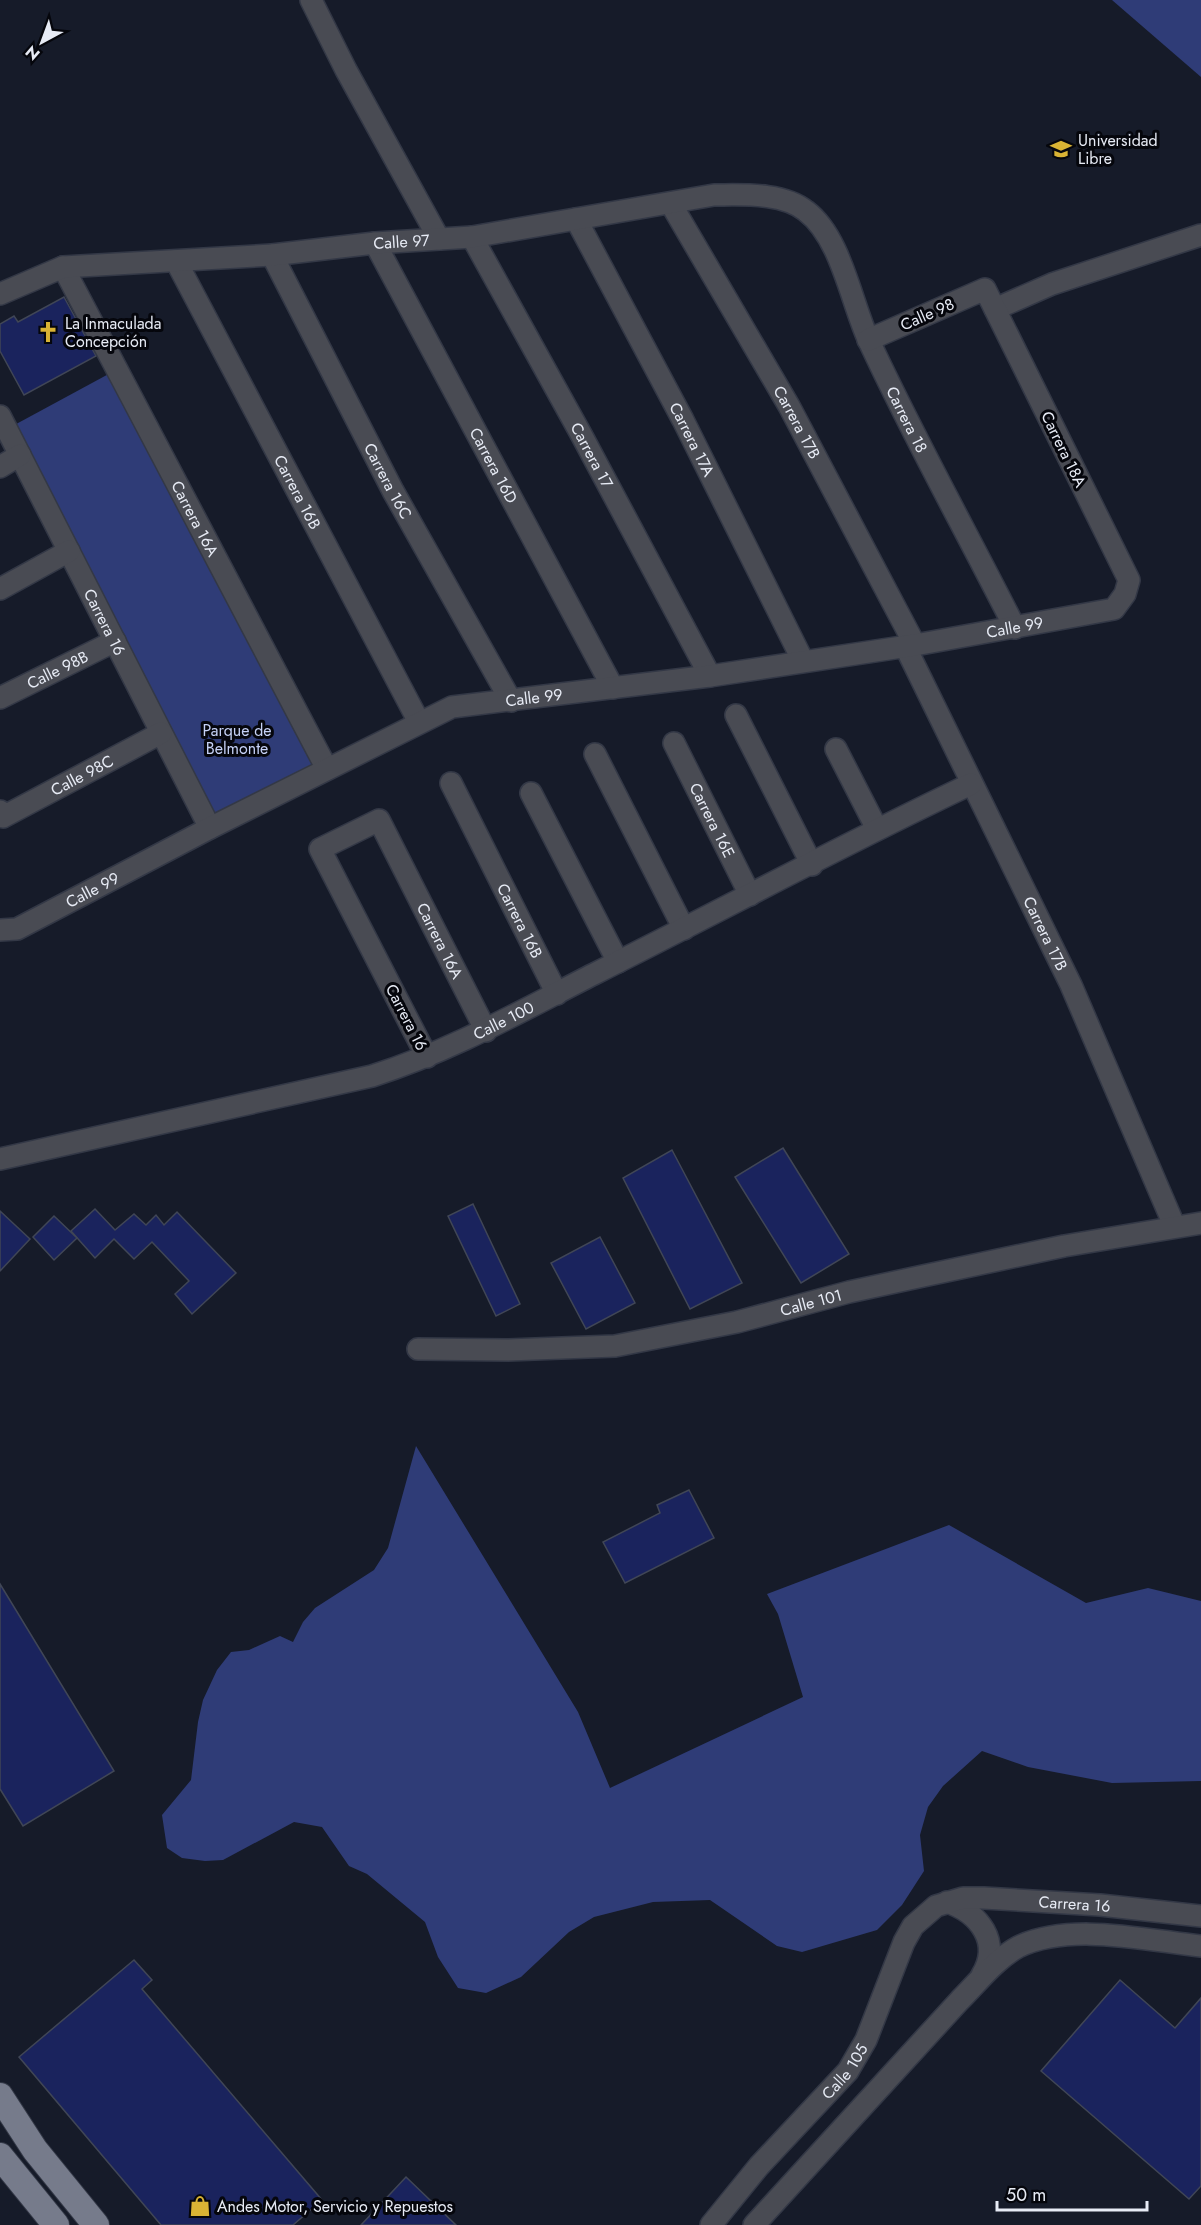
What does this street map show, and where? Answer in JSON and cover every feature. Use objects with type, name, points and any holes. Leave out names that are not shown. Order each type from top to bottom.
[{"type":"main road","points":[[0,2096],[35,2151],[96,2225]]},
{"type":"main road","points":[[0,2156],[56,2225]]},
{"type":"street","points":[[311,0],[346,70],[439,239]]},
{"type":"street","name":"Calle 97","points":[[0,294],[63,267],[272,255],[375,243],[472,237],[714,195],[741,195],[785,201],[804,209]]},
{"type":"street","name":"Carrera 17B","points":[[671,204],[789,406],[910,645],[971,784],[1071,985],[1174,1225]]},
{"type":"street","name":"Carrera 18","points":[[804,209],[822,228],[832,246],[868,340],[1015,628]]},
{"type":"street","name":"Carrera 17A","points":[[576,219],[682,420],[803,661]]},
{"type":"street","points":[[995,309],[1052,284],[1201,235]]},
{"type":"street","name":"Carrera 17","points":[[472,237],[710,676]]},
{"type":"street","name":"Carrera 16D","points":[[375,243],[613,688]]},
{"type":"street","name":"Carrera 16C","points":[[272,255],[393,491],[511,701]]},
{"type":"street","name":"Carrera 16B","points":[[176,261],[418,722]]},
{"type":"street","name":"Carrera 16A","points":[[63,267],[327,770]]},
{"type":"street","name":"Calle 98","points":[[868,340],[985,289]]},
{"type":"street","name":"Carrera 18A","points":[[985,289],[1129,580],[1125,594],[1114,609]]},
{"type":"street","name":"Carrera 16","points":[[0,416],[210,828]]},
{"type":"street","points":[[0,467],[20,455]]},
{"type":"street","points":[[0,589],[69,551]]},
{"type":"street","name":"Calle 99","points":[[0,930],[17,929],[210,828],[452,707],[710,676],[1015,628],[1114,609]]},
{"type":"street","name":"Calle 98B","points":[[0,698],[115,641]]},
{"type":"street","points":[[736,715],[812,865]]},
{"type":"street","name":"Calle 98C","points":[[2,814],[161,733]]},
{"type":"street","name":"Carrera 16E","points":[[674,743],[750,895]]},
{"type":"street","points":[[836,748],[876,829]]},
{"type":"street","points":[[595,754],[684,929]]},
{"type":"street","name":"Carrera 16B","points":[[451,783],[557,994]]},
{"type":"street","name":"Calle 100","points":[[0,1159],[372,1076],[427,1057],[486,1031],[812,865],[876,829],[971,784]]},
{"type":"street","points":[[531,793],[618,962]]},
{"type":"street","name":"Carrera 16A","points":[[320,849],[379,820],[486,1031]]},
{"type":"street","name":"Carrera 16","points":[[320,849],[427,1057]]},
{"type":"street","name":"Calle 101","points":[[418,1349],[508,1350],[615,1346],[737,1322],[849,1292],[923,1276],[1174,1225],[1201,1223]]},
{"type":"street","name":"Carrera 16","points":[[947,1902],[963,1898],[995,1899],[1100,1905],[1201,1916]]},
{"type":"street","points":[[754,2225],[979,1980],[988,1965],[991,1949],[988,1937],[970,1912],[947,1902]]},
{"type":"street","name":"Calle 105","points":[[711,2225],[759,2166],[848,2071],[866,2040],[894,1965],[913,1926],[936,1906],[947,1902]]},
{"type":"street","name":"Carrera 16","points":[[979,1980],[1018,1947],[1052,1936],[1076,1934],[1201,1946]]},
{"type":"street","points":[[759,2166],[784,2190]]},
{"type":"green space","points":[[1112,0],[1201,0],[1201,77]]},
{"type":"green space","name":"Parque de Belmonte","points":[[116,370],[327,769],[210,828],[7,429]]},
{"type":"green space","points":[[416,1446],[578,1712],[610,1788],[803,1697],[778,1614],[767,1594],[949,1525],[1086,1603],[1148,1588],[1201,1601],[1201,1781],[1112,1783],[1028,1767],[982,1751],[943,1786],[928,1807],[920,1835],[924,1871],[902,1905],[877,1930],[802,1952],[777,1946],[710,1900],[653,1902],[594,1917],[569,1932],[521,1977],[486,1993],[458,1988],[438,1957],[425,1922],[367,1874],[349,1866],[322,1827],[294,1822],[223,1860],[205,1861],[182,1858],[167,1848],[162,1815],[191,1780],[203,1700],[217,1670],[231,1652],[249,1650],[280,1636],[293,1642],[303,1622],[315,1608],[374,1570],[388,1548]]},
{"type":"building","points":[[64,297],[96,356],[24,395],[0,351],[0,324],[14,316],[18,322]]},
{"type":"building","points":[[783,1148],[849,1254],[801,1283],[735,1177]]},
{"type":"building","points":[[672,1150],[742,1283],[690,1309],[623,1178]]},
{"type":"building","points":[[473,1204],[520,1304],[496,1316],[448,1216]]},
{"type":"building","points":[[95,1209],[115,1230],[134,1214],[146,1225],[156,1215],[164,1225],[177,1212],[236,1273],[192,1314],[175,1294],[189,1281],[152,1242],[134,1259],[114,1239],[95,1258],[71,1231]]},
{"type":"building","points":[[0,1211],[30,1239],[0,1271]]},
{"type":"building","points":[[54,1216],[77,1238],[54,1260],[33,1237]]},
{"type":"building","points":[[600,1237],[635,1303],[586,1329],[551,1263]]},
{"type":"building","points":[[689,1490],[714,1538],[625,1583],[603,1542],[660,1513],[657,1505]]},
{"type":"building","points":[[0,1584],[114,1771],[23,1826],[0,1789]]},
{"type":"building","points":[[134,1960],[152,1980],[142,1989],[322,2200],[293,2225],[161,2225],[19,2057]]},
{"type":"building","points":[[1120,1980],[1175,2028],[1201,1998],[1201,2186],[1189,2199],[1041,2071]]},
{"type":"building","points":[[406,2177],[456,2225],[361,2225]]},
{"type":"place","name":"Universidad Libre","points":[[1061,149]]},
{"type":"place","name":"La Inmaculada Concepción","points":[[48,332]]},
{"type":"place","name":"Andes Motor, Servicio y Repuestos","points":[[200,2206]]}]
